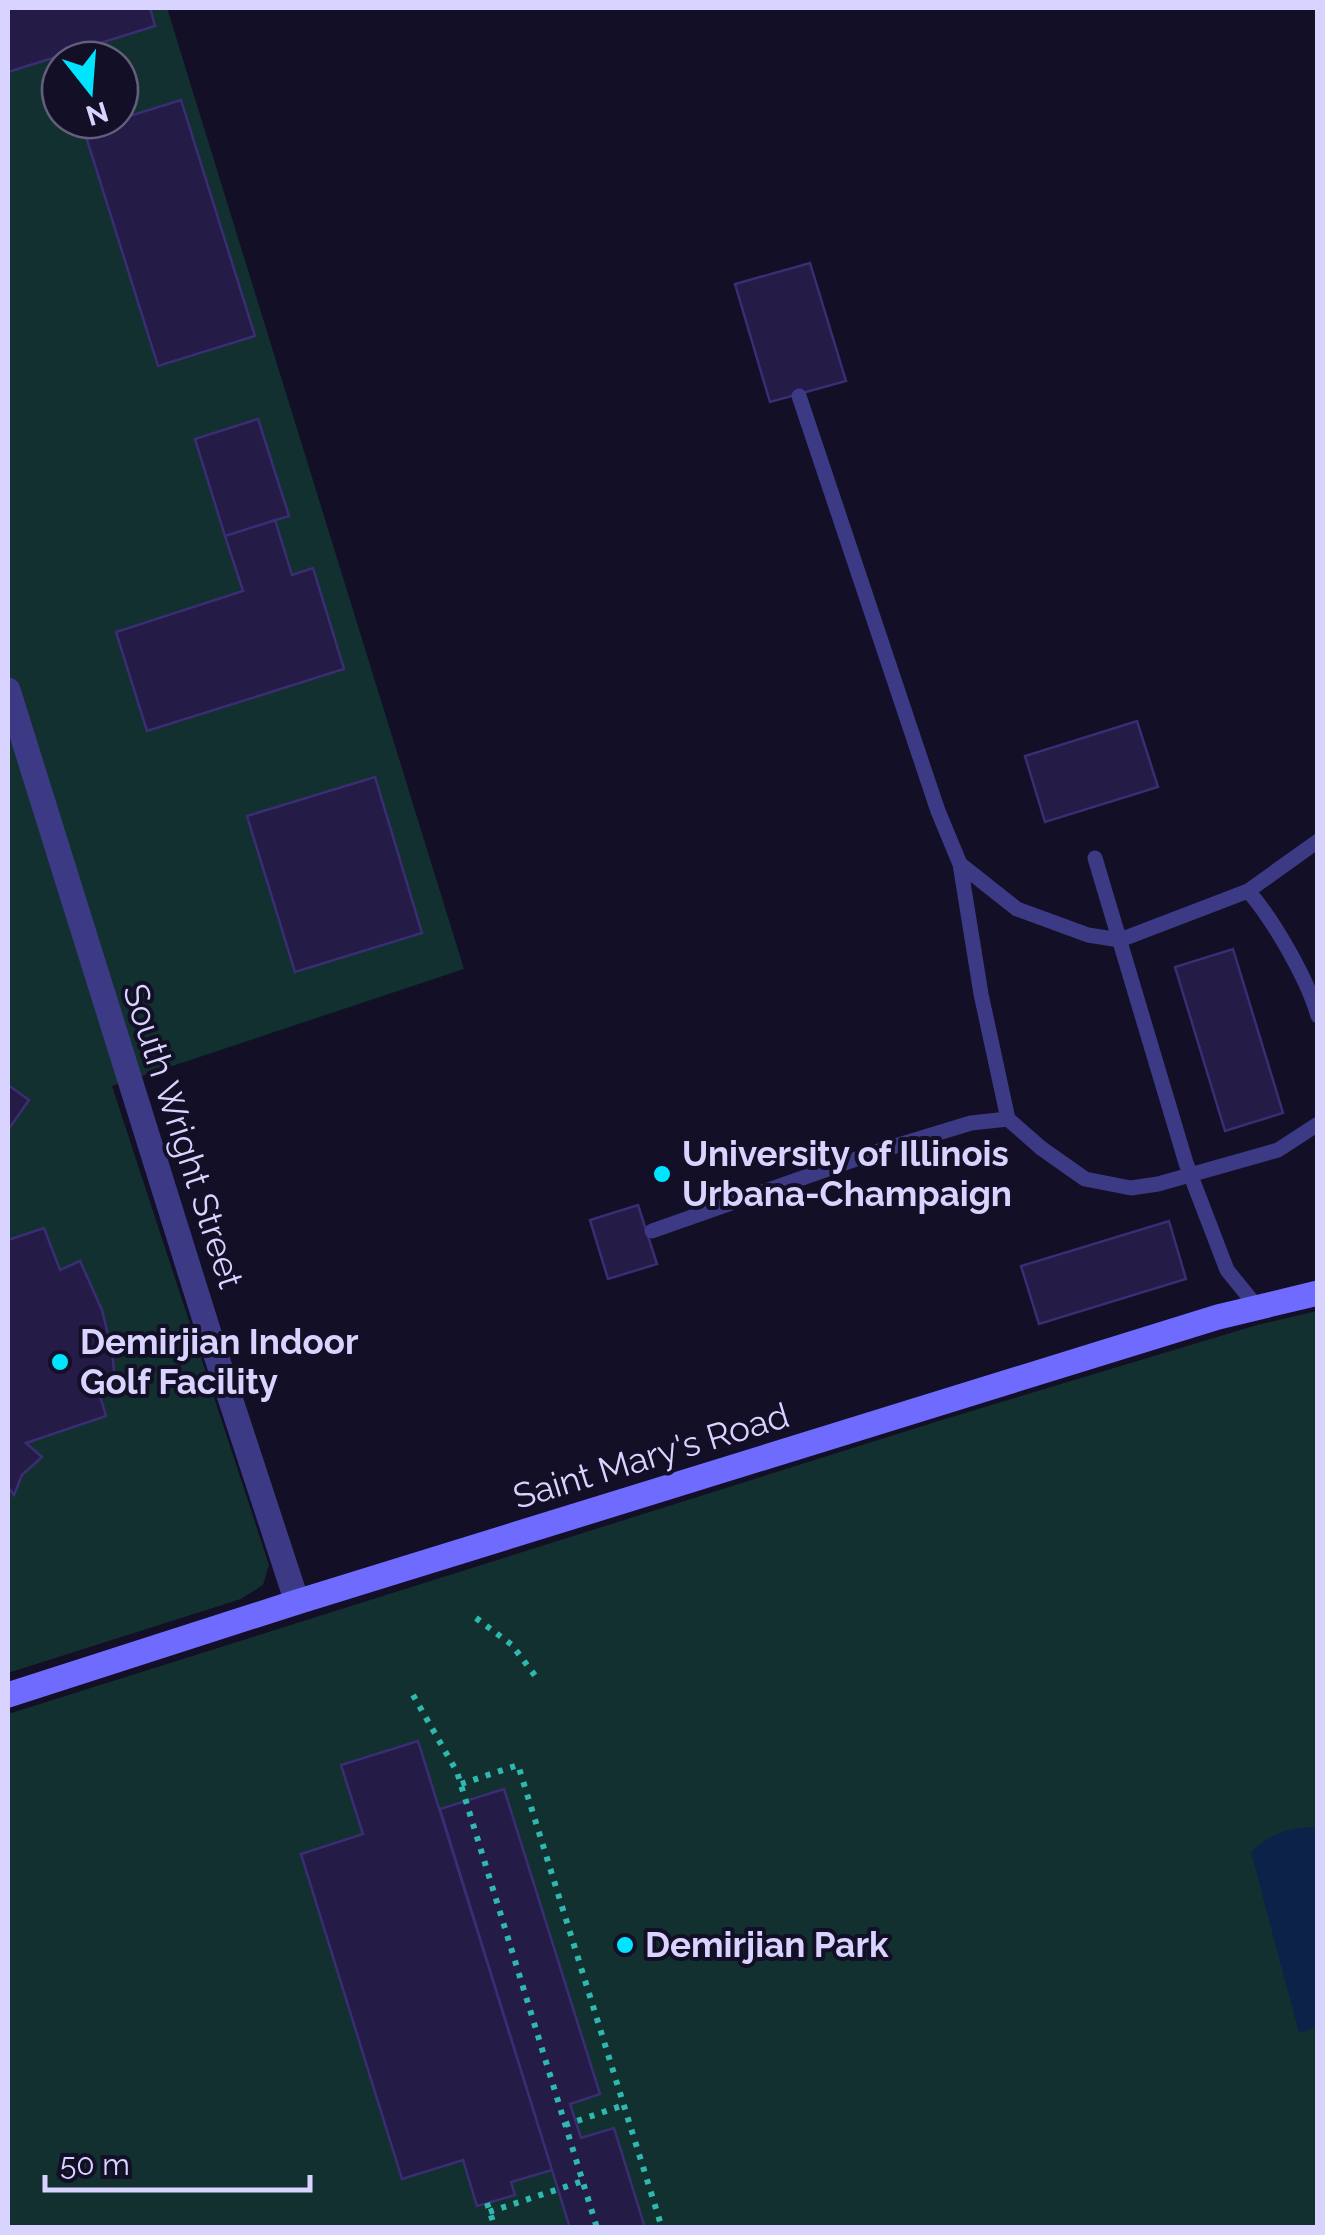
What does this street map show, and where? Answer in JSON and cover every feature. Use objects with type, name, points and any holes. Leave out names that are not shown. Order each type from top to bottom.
[{"type":"street","name":"South Wright Street","points":[[8,690],[297,1602]]},
{"type":"street","name":"Saint Mary's Road","points":[[8,1693],[1218,1317],[1318,1293]]},
{"type":"lane","points":[[799,396],[938,811],[960,864],[981,994],[1008,1119],[1085,1179],[1131,1188],[1278,1150],[1318,1124]]},
{"type":"lane","points":[[960,864],[1016,909],[1088,936],[1120,940],[1248,891],[1318,841]]},
{"type":"lane","points":[[1095,858],[1190,1175],[1227,1270],[1257,1307]]},
{"type":"lane","points":[[1248,891],[1262,906],[1312,995],[1318,1016]]},
{"type":"lane","points":[[652,1231],[971,1123],[1008,1119]]},
{"type":"path","points":[[476,1618],[512,1645],[536,1677]]},
{"type":"path","points":[[413,1695],[456,1772],[598,2228]]},
{"type":"path","points":[[460,1784],[518,1766],[662,2228]]},
{"type":"path","points":[[565,2124],[624,2106]]},
{"type":"path","points":[[495,2228],[488,2208],[583,2181]]},
{"type":"green space","points":[[8,8],[167,8],[464,969],[112,1086],[269,1565],[263,1585],[241,1599],[8,1673]]},
{"type":"green space","name":"Demirjian Park","points":[[1317,1311],[1317,2227],[8,2227],[8,1714],[945,1419],[1257,1325]]},
{"type":"water","points":[[1317,1827],[1317,2027],[1299,2033],[1251,1852],[1281,1832]]},
{"type":"building","points":[[8,8],[150,8],[155,26],[110,40],[40,40],[40,62],[8,72]]},
{"type":"building","points":[[181,100],[255,336],[158,366],[87,140],[140,140],[140,113]]},
{"type":"building","points":[[810,263],[846,381],[770,402],[735,284]]},
{"type":"building","points":[[258,419],[289,516],[225,536],[195,439]]},
{"type":"building","points":[[275,520],[292,575],[313,568],[344,669],[147,731],[116,632],[243,591],[225,536]]},
{"type":"building","points":[[1137,721],[1158,787],[1045,822],[1025,756]]},
{"type":"building","points":[[375,777],[422,933],[295,972],[247,816]]},
{"type":"building","points":[[1233,949],[1283,1113],[1225,1131],[1175,967]]},
{"type":"building","points":[[8,1085],[29,1100],[8,1130]]},
{"type":"building","points":[[638,1205],[657,1264],[608,1279],[590,1220]]},
{"type":"building","points":[[1169,1221],[1186,1279],[1039,1324],[1021,1266]]},
{"type":"building","name":"Demirjian Indoor Golf Facility","points":[[44,1228],[60,1270],[80,1261],[102,1310],[115,1381],[93,1373],[106,1416],[26,1443],[42,1457],[22,1475],[14,1495],[8,1487],[8,1240]]},
{"type":"building","points":[[418,1741],[552,2170],[511,2182],[515,2195],[477,2206],[463,2160],[402,2179],[301,1854],[363,1834],[341,1765]]},
{"type":"building","points":[[504,1789],[600,2094],[570,2104],[581,2138],[614,2128],[645,2228],[570,2228],[440,1809]]},
{"type":"place","name":"University of Illinois Urbana-Champaign","points":[[662,1174]]},
{"type":"place","name":"Demirjian Indoor Golf Facility","points":[[60,1362]]},
{"type":"place","name":"Demirjian Park","points":[[625,1945]]}]
